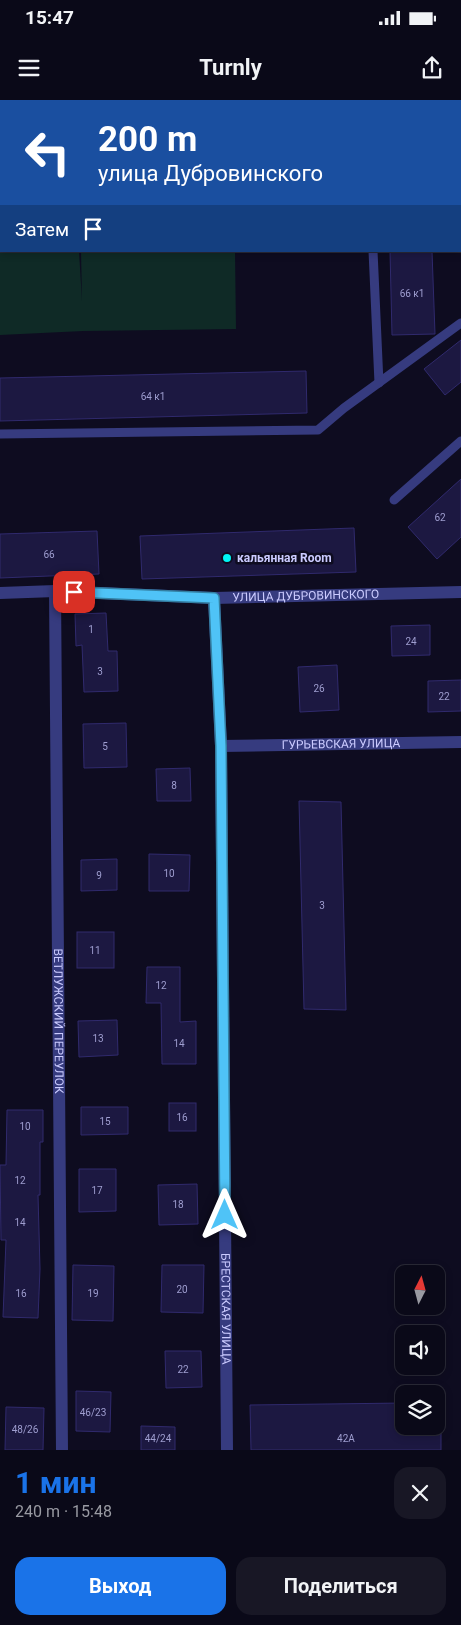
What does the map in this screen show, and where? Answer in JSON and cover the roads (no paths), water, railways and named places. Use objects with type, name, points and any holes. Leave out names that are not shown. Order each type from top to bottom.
[{"type":"street","name":"УЛИЦА ДУБРОВИНСКОГО","points":[[0,593],[55,592],[214,598],[461,592]]},
{"type":"street","name":"ВЕТЛУЖСКИЙ ПЕРЕУЛОК","points":[[55,592],[62,1450]]},
{"type":"street","name":"БРЕСТСКАЯ УЛИЦА","points":[[214,598],[221,746],[227,1450]]},
{"type":"street","name":"ГУРЬЕВСКАЯ УЛИЦА","points":[[221,746],[461,742]]},
{"type":"lane","points":[[373,252],[379,384]]},
{"type":"lane","points":[[0,434],[318,430],[461,323]]},
{"type":"lane","points":[[394,500],[461,441]]},
{"type":"place","name":"кальянная Room","points":[[227,558]]}]
